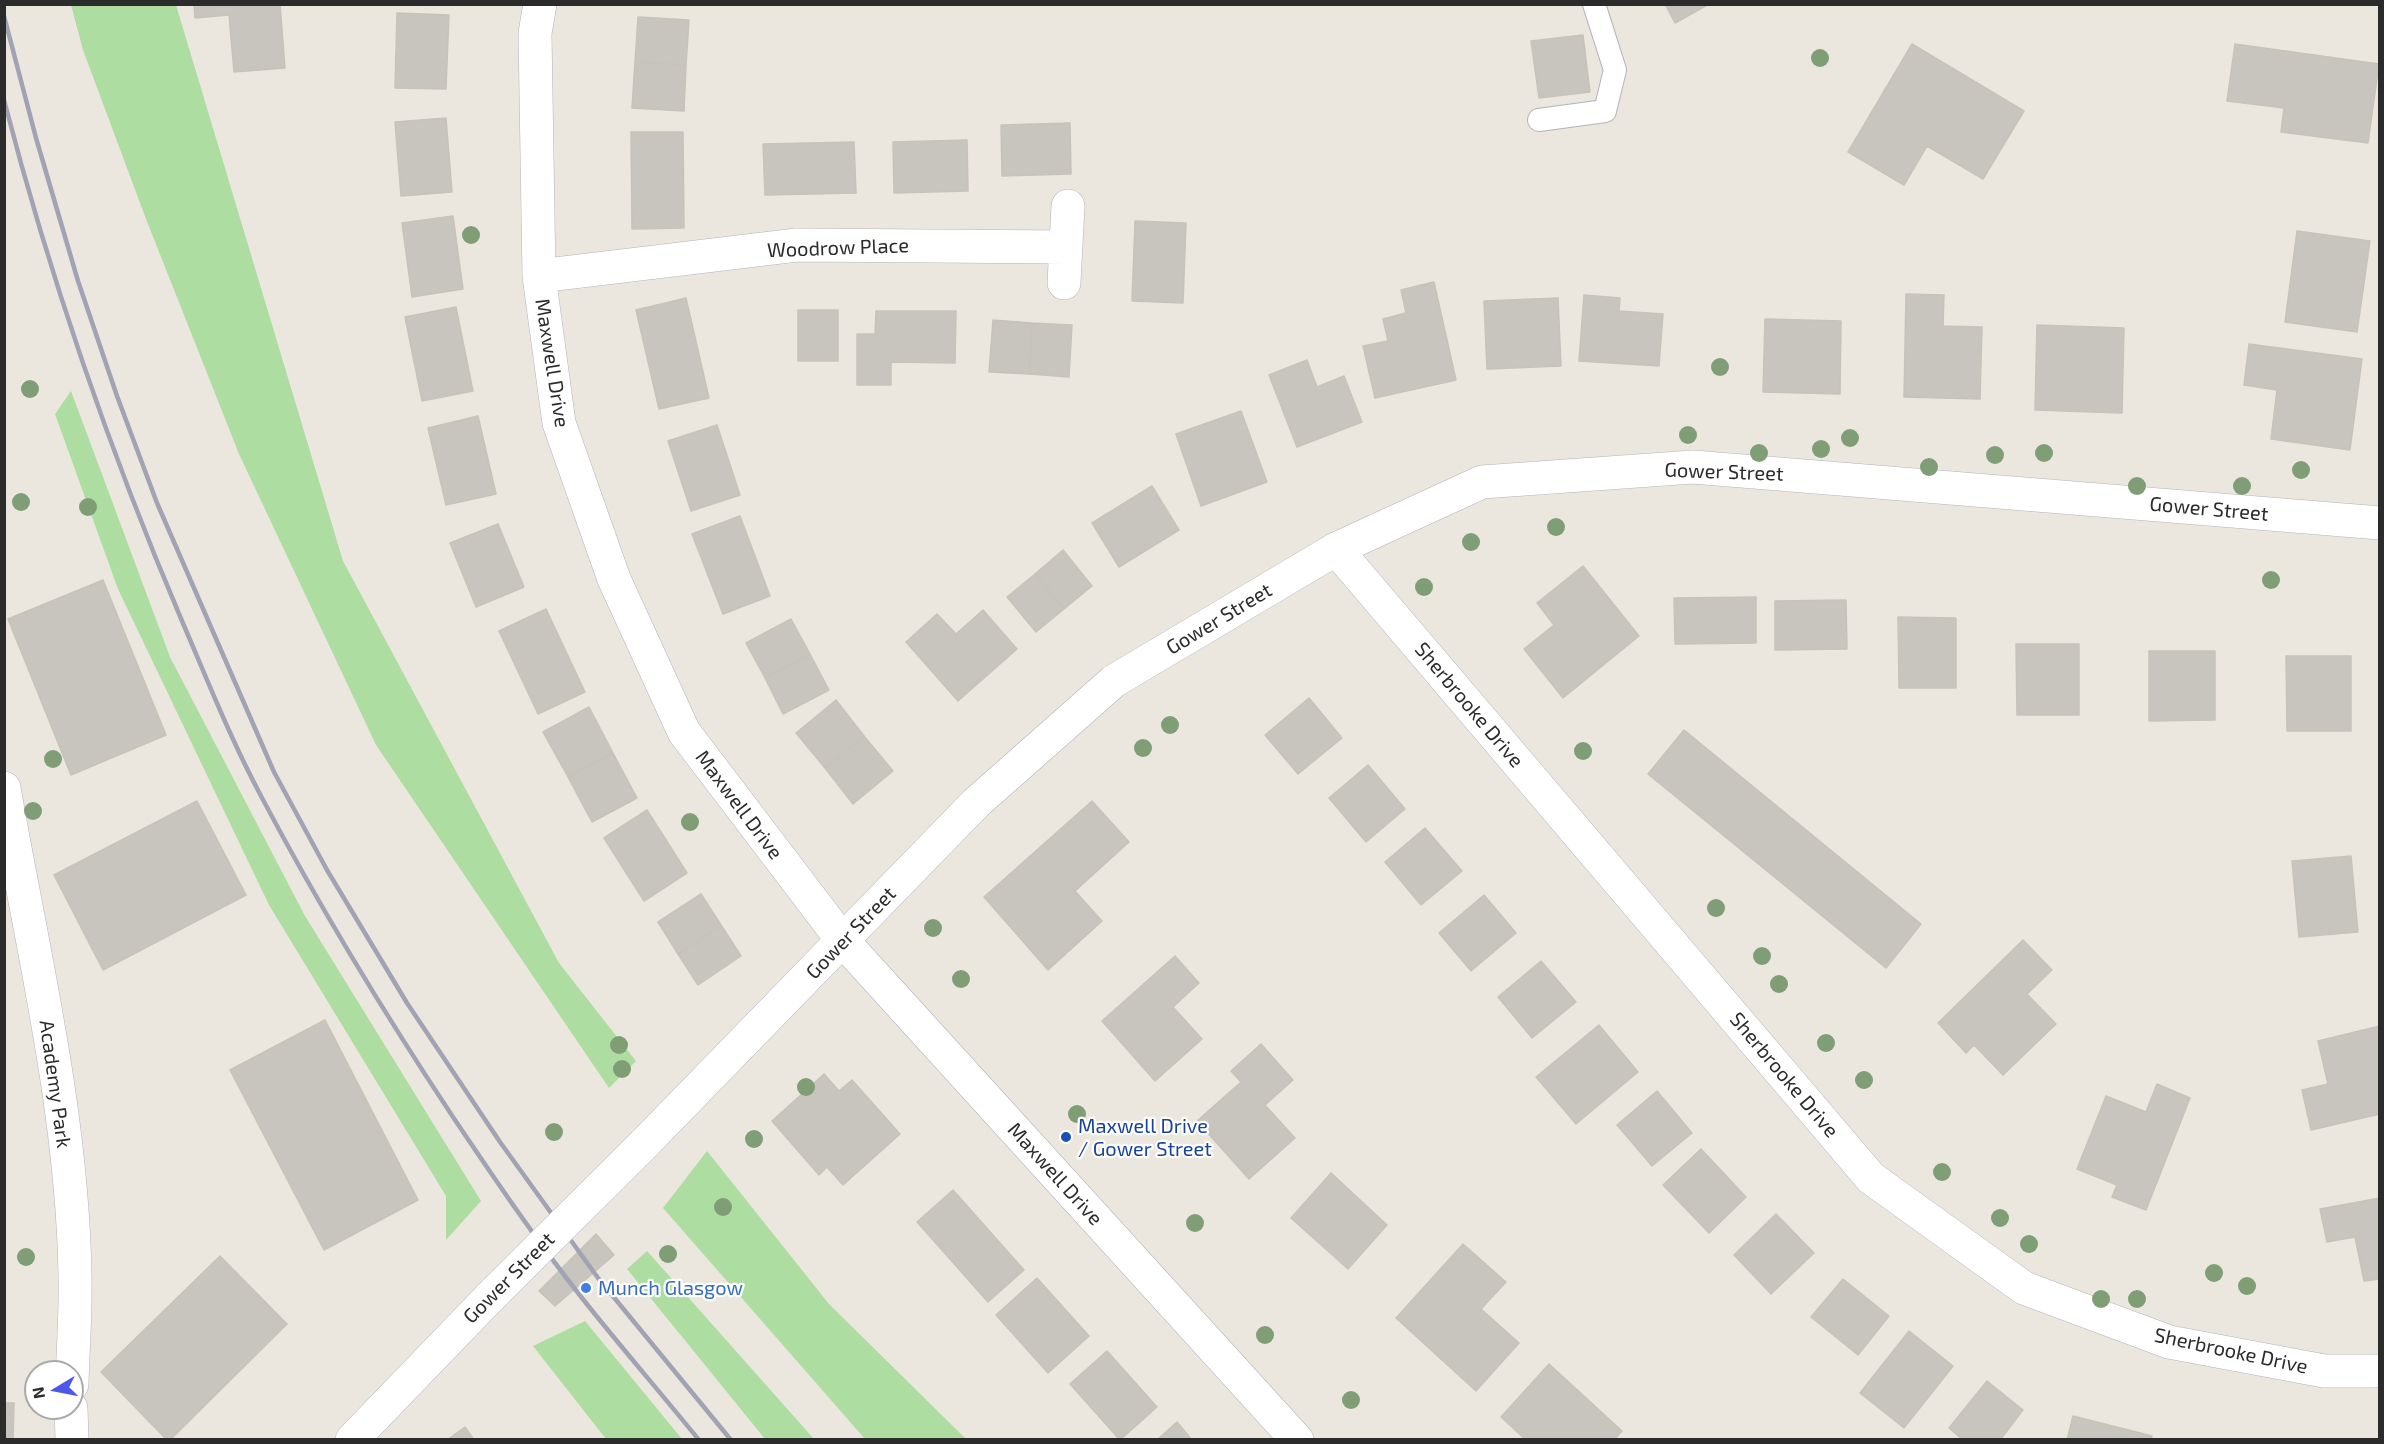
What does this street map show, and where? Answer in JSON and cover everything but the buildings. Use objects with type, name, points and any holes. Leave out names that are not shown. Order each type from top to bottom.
[{"type":"street","name":"Maxwell Drive","points":[[540,4],[536,33],[539,276],[559,423],[614,579],[684,732],[843,941],[1298,1440]]},
{"type":"street","points":[[1064,283],[1068,206]]},
{"type":"street","name":"Woodrow Place","points":[[539,276],[797,245],[1066,247]]},
{"type":"street","name":"Gower Street","points":[[352,1440],[490,1296],[644,1144],[843,941],[976,802],[1114,681],[1336,549],[1482,482],[1693,467],[2379,523]]},
{"type":"street","name":"Sherbrooke Drive","points":[[1336,549],[1871,1178],[2024,1288],[2169,1342],[2324,1371],[2379,1371]]},
{"type":"street","name":"Academy Park","points":[[4,788],[55,1071],[62,1122],[75,1274],[73,1360]]},
{"type":"street","points":[[71,1420],[72,1440]]},
{"type":"lane","points":[[1539,120],[1605,111],[1615,70],[1594,4]]},
{"type":"green space","points":[[71,5],[176,5],[343,561],[559,963],[636,1061],[609,1088],[376,745],[239,454],[146,219],[83,50]]},
{"type":"green space","points":[[71,391],[170,657],[305,916],[481,1201],[446,1240],[446,1196],[269,905],[118,589],[55,414]]},
{"type":"green space","points":[[707,1151],[829,1304],[966,1439],[865,1439],[663,1208]]},
{"type":"green space","points":[[647,1251],[814,1439],[765,1439],[627,1269]]},
{"type":"green space","points":[[585,1321],[682,1439],[606,1439],[533,1346]]},
{"type":"railway","points":[[4,16],[36,138],[78,281],[117,396],[157,503],[274,772],[327,870],[407,1003],[500,1142],[598,1278],[731,1440]]},
{"type":"railway","points":[[4,100],[41,233],[106,429],[182,621],[250,775],[306,878],[377,999],[484,1163],[565,1276],[699,1440]]},
{"type":"place","name":"Maxwell Drive / Gower Street","points":[[1066,1137]]},
{"type":"place","name":"Munch Glasgow","points":[[586,1288]]}]
